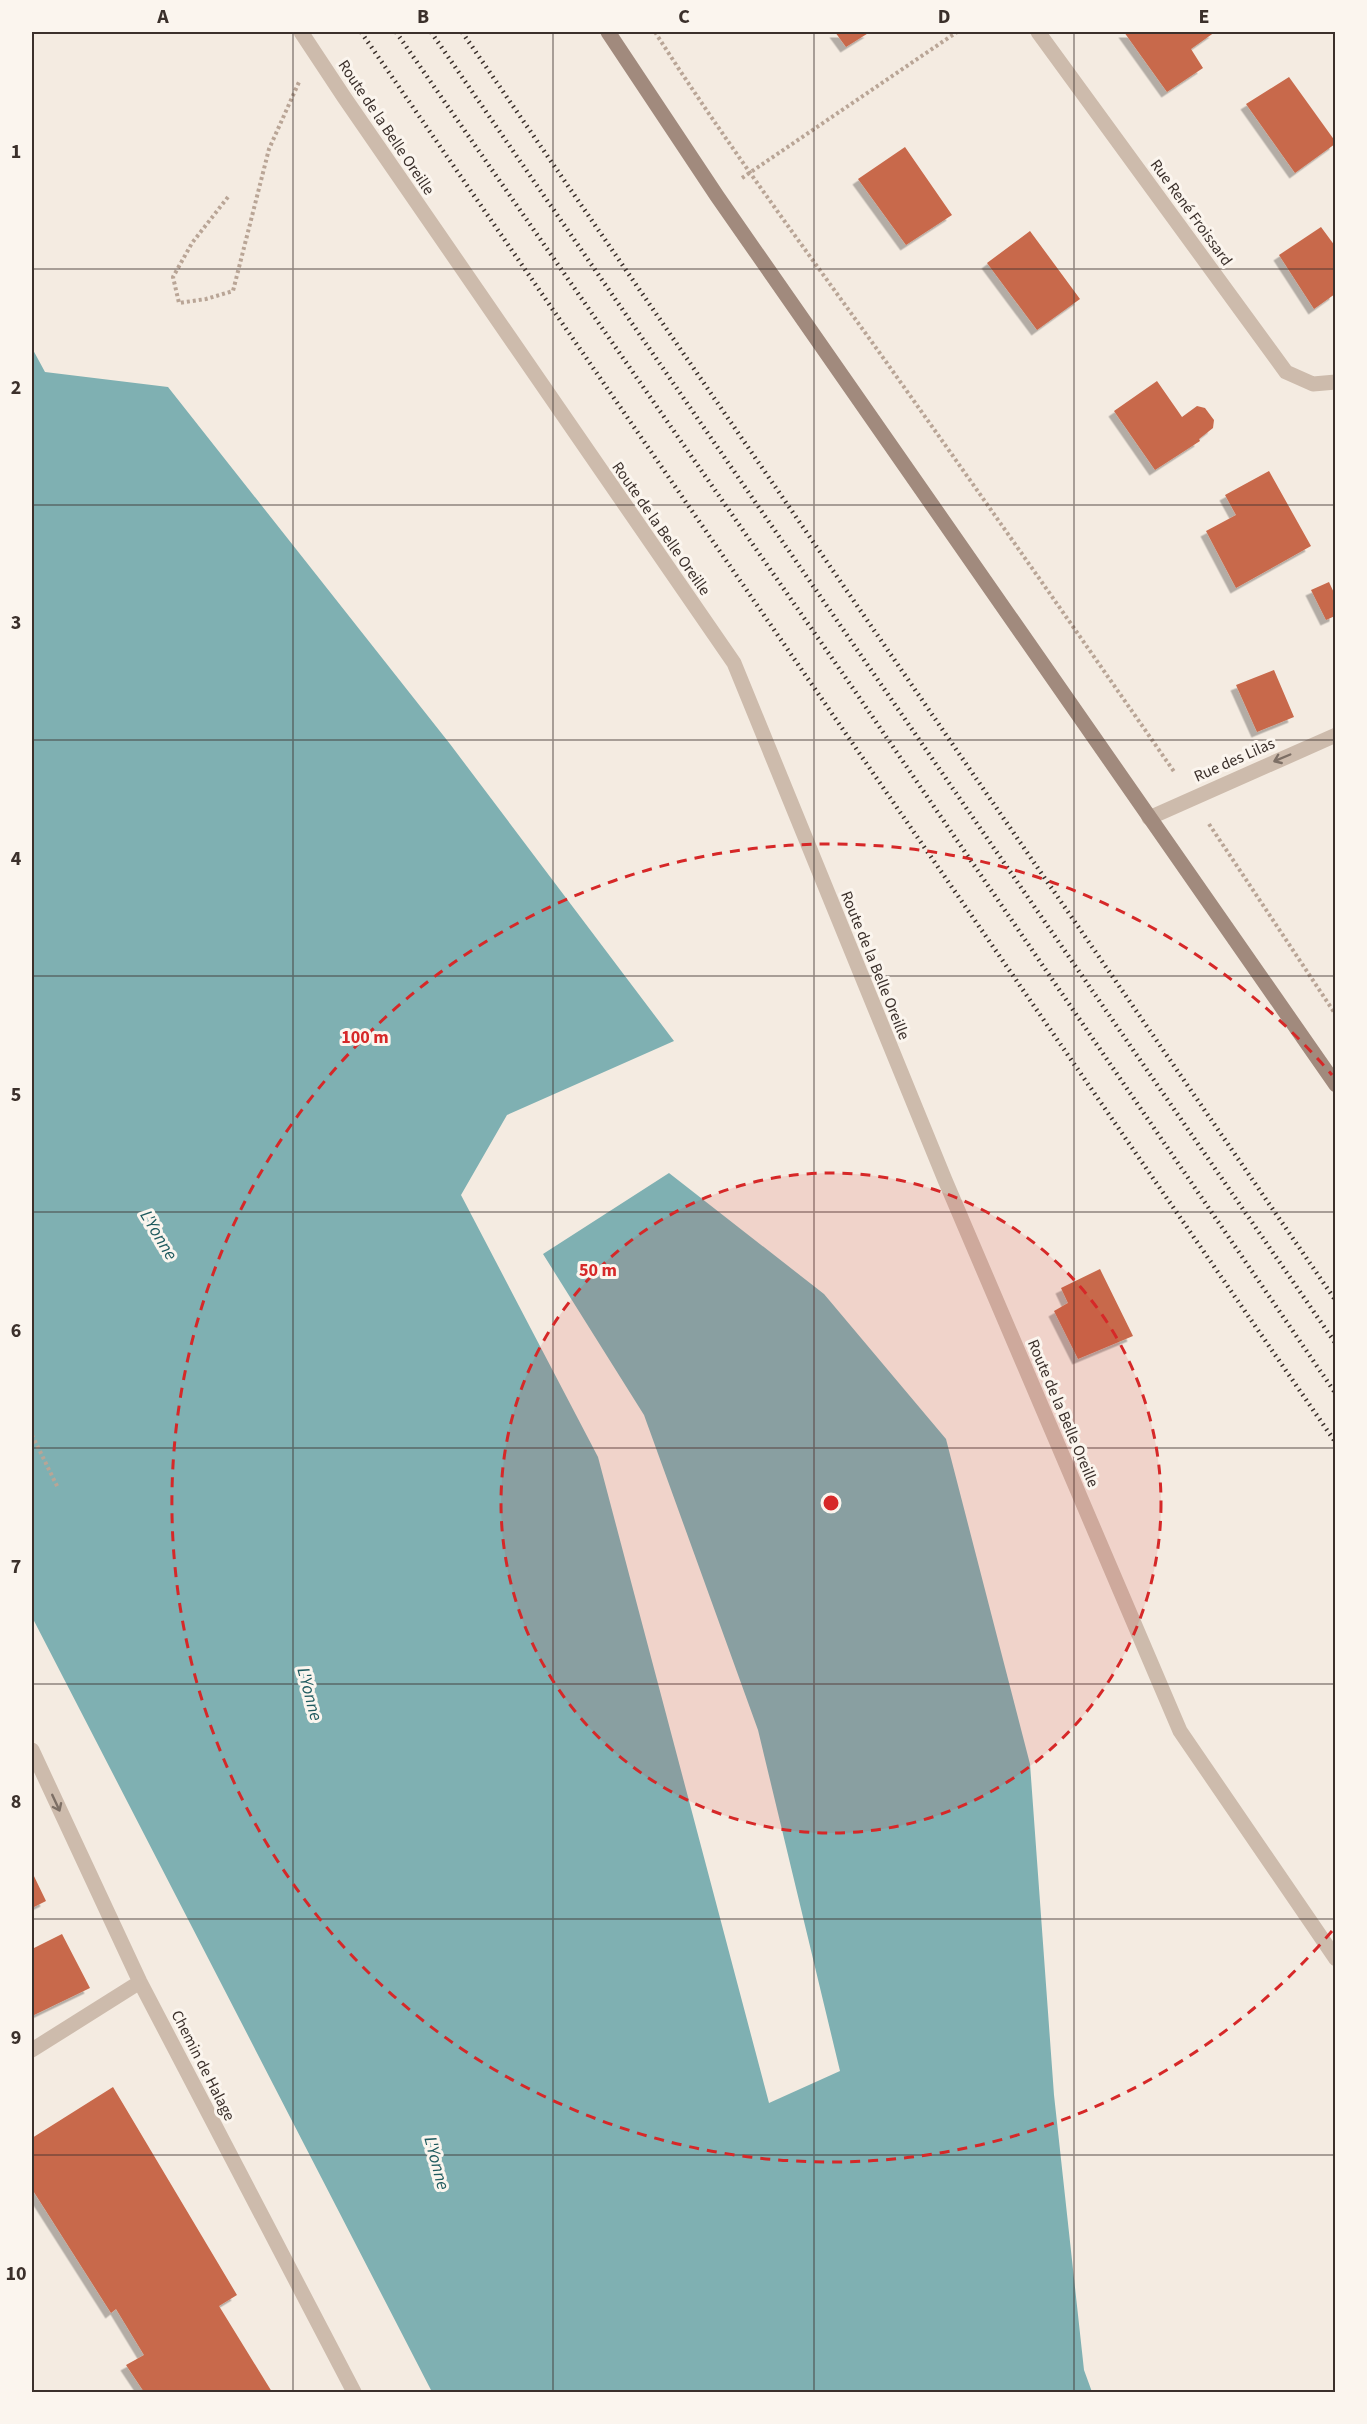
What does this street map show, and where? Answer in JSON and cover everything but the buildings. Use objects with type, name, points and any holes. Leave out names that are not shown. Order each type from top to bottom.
[{"type":"main road","points":[[608,32],[717,196],[1335,1086]]},
{"type":"street","name":"Route de la Belle Oreille","points":[[301,32],[734,663],[945,1180],[1180,1731],[1335,1959]]},
{"type":"street","name":"Rue René Froissard","points":[[1038,32],[1286,372],[1313,384],[1335,382]]},
{"type":"street","name":"Rue des Lilas","points":[[1149,818],[1335,735]]},
{"type":"street","name":"Chemin de Halage","points":[[32,1750],[140,1982],[354,2392]]},
{"type":"street","points":[[32,2050],[140,1982]]},
{"type":"path","points":[[655,32],[751,173],[1004,527],[1192,798],[1335,1015]]},
{"type":"path","points":[[717,196],[957,32]]},
{"type":"path","points":[[228,197],[192,243],[173,278],[178,303],[206,300],[233,291],[269,149],[313,49]]},
{"type":"path","points":[[32,1435],[58,1488]]},
{"type":"water","name":"L'Yonne","points":[[32,348],[45,372],[168,387],[450,744],[674,1041],[507,1115],[461,1195],[598,1457],[769,2103],[840,2071],[758,1730],[644,1415],[543,1254],[669,1173],[824,1294],[946,1439],[1030,1764],[1054,2095],[1084,2370],[1092,2392],[432,2392],[32,1617]]},
{"type":"railway","points":[[361,32],[1336,1443]]},
{"type":"railway","points":[[396,32],[850,684],[1336,1394]]},
{"type":"railway","points":[[431,32],[1336,1344]]},
{"type":"railway","points":[[462,32],[1336,1301]]}]
